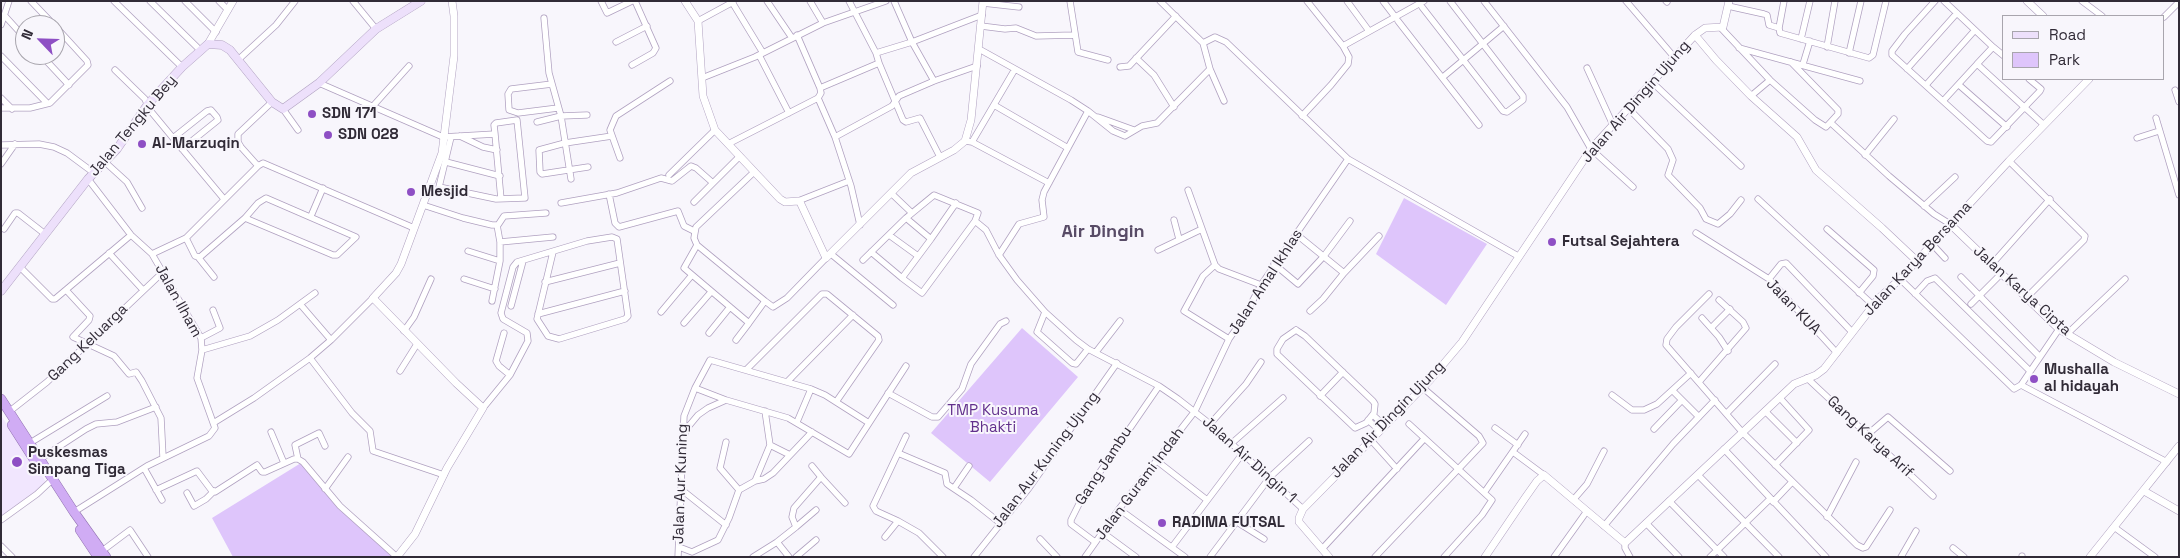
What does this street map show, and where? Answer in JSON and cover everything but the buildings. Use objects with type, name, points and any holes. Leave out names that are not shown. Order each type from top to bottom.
[{"type":"highway","points":[[1,399],[5,410],[99,555]]},
{"type":"highway","points":[[5,410],[30,443],[51,481],[74,512],[99,555]]},
{"type":"main road","points":[[208,44],[222,45],[238,60],[272,102],[283,109],[319,83],[376,29],[421,1]]},
{"type":"main road","name":"Jalan Tengku Bey","points":[[1,291],[21,268],[88,179],[117,149],[148,104],[182,67],[208,44]]},
{"type":"street","points":[[1,25],[9,1]]},
{"type":"street","points":[[31,1],[44,15]]},
{"type":"street","points":[[114,1],[182,67]]},
{"type":"street","points":[[150,1],[200,50]]},
{"type":"street","points":[[185,1],[216,32]]},
{"type":"street","points":[[219,1],[228,10]]},
{"type":"street","points":[[208,44],[233,1]]},
{"type":"street","points":[[238,60],[276,25],[295,1]]},
{"type":"street","points":[[353,1],[376,29]]},
{"type":"street","points":[[74,512],[144,468],[209,436],[215,430],[215,422],[254,398],[310,358],[331,340],[396,273],[406,252],[442,153],[454,56],[452,1]]},
{"type":"street","points":[[601,1],[607,13],[634,1],[647,26],[656,49],[653,53],[632,65]]},
{"type":"street","points":[[685,1],[698,21],[705,107],[715,130],[753,173],[782,201],[798,201],[849,181]]},
{"type":"street","points":[[728,144],[818,98],[821,93],[795,36],[767,1]]},
{"type":"street","points":[[810,1],[823,23]]},
{"type":"street","points":[[849,1],[876,53],[903,120],[906,122],[916,118],[923,121],[940,157]]},
{"type":"street","points":[[702,78],[761,54],[823,23],[886,1]]},
{"type":"street","points":[[894,1],[912,42],[934,81]]},
{"type":"street","points":[[1070,1],[1078,52],[1108,60]]},
{"type":"street","points":[[1160,1],[1203,43],[1210,69],[1224,101]]},
{"type":"street","points":[[1302,116],[1348,64],[1349,57],[1343,46],[1307,1]]},
{"type":"street","points":[[1347,1],[1369,30]]},
{"type":"street","points":[[1383,1],[1479,124]]},
{"type":"street","points":[[1343,46],[1369,30],[1397,20],[1421,3],[1462,60],[1503,111],[1507,112],[1523,100],[1523,96],[1450,1]]},
{"type":"street","points":[[1484,1],[1567,107],[1591,149],[1633,187]]},
{"type":"street","points":[[1626,1],[1675,58]]},
{"type":"street","points":[[1784,1],[1779,28],[1780,33],[1869,58],[1873,56],[1886,1]]},
{"type":"street","points":[[1801,39],[1810,1]]},
{"type":"street","points":[[1827,47],[1835,1]]},
{"type":"street","points":[[1849,53],[1861,1]]},
{"type":"street","points":[[1935,1],[1892,51],[1894,58],[1989,142],[2007,127],[2041,90],[2030,80]]},
{"type":"street","points":[[1944,1],[2002,54]]},
{"type":"street","points":[[2027,1],[2042,15]]},
{"type":"street","points":[[2082,1],[2101,15]]},
{"type":"street","points":[[698,21],[731,2],[761,54],[789,113]]},
{"type":"street","points":[[969,141],[983,2],[1019,7]]},
{"type":"street","points":[[2165,16],[2179,2]]},
{"type":"street","points":[[1695,35],[1705,28],[1720,28],[1725,24],[1728,4],[1767,15],[1769,25],[1779,28]]},
{"type":"street","points":[[1906,69],[1957,13]]},
{"type":"street","points":[[876,53],[912,42],[982,14]]},
{"type":"street","points":[[5,16],[15,27]]},
{"type":"street","points":[[1120,66],[1129,66],[1176,16]]},
{"type":"street","points":[[544,18],[549,73],[561,116],[571,179]]},
{"type":"street","points":[[616,42],[647,26]]},
{"type":"street","points":[[981,26],[1005,29],[1016,28],[1036,36],[1074,35]]},
{"type":"street","points":[[1443,77],[1504,26]]},
{"type":"street","points":[[1720,28],[1770,80],[1826,127],[1832,123],[1838,114],[1838,110],[1792,62]]},
{"type":"street","points":[[1926,85],[1975,30]]},
{"type":"street","name":"Jalan Air Dingin Ujung","points":[[1303,509],[1422,387],[1472,328],[1518,256],[1591,149],[1695,35],[1716,60],[1752,96],[1797,137],[1816,170],[1917,261]]},
{"type":"street","points":[[1203,43],[1215,37],[1226,42],[1348,159],[1518,256]]},
{"type":"street","points":[[1,108],[30,108],[47,104],[69,86],[88,65],[88,62],[65,38]]},
{"type":"street","points":[[1803,64],[1810,41]]},
{"type":"street","points":[[1943,102],[1993,47]]},
{"type":"street","points":[[1739,48],[1860,81]]},
{"type":"street","points":[[979,49],[1088,111],[1120,135],[1125,136],[1134,130],[1154,125],[1210,69]]},
{"type":"street","points":[[1,56],[47,104]]},
{"type":"street","points":[[1136,58],[1154,75],[1174,107]]},
{"type":"street","points":[[820,88],[879,63]]},
{"type":"street","points":[[1977,64],[2044,125]]},
{"type":"street","points":[[50,65],[69,86]]},
{"type":"street","points":[[374,106],[409,66]]},
{"type":"street","points":[[835,137],[895,104],[899,96],[977,66]]},
{"type":"street","points":[[1587,68],[1613,126]]},
{"type":"street","points":[[115,70],[148,104],[173,138],[224,199]]},
{"type":"street","points":[[753,173],[694,231],[694,238],[697,245],[772,307],[777,306],[892,194],[911,173],[969,141],[1015,70]]},
{"type":"street","points":[[1752,96],[1770,80]]},
{"type":"street","name":"Jalan Karya Bersama","points":[[1625,543],[1794,384],[1816,375],[1837,353],[1873,305],[1900,279],[2009,161],[2088,80]]},
{"type":"street","points":[[620,158],[610,129],[616,116],[670,81]]},
{"type":"street","points":[[319,83],[443,137],[495,134]]},
{"type":"street","points":[[1653,83],[1741,166]]},
{"type":"street","points":[[552,84],[511,89],[508,94],[509,110],[518,113],[558,108]]},
{"type":"street","points":[[1960,84],[2007,127]]},
{"type":"street","points":[[2175,90],[2179,102]]},
{"type":"street","points":[[1,98],[12,109]]},
{"type":"street","points":[[818,98],[835,137],[860,225]]},
{"type":"street","points":[[258,166],[241,148],[238,136],[241,129],[272,102]]},
{"type":"street","points":[[994,105],[1068,148]]},
{"type":"street","points":[[283,109],[298,130]]},
{"type":"street","points":[[1629,109],[1672,155],[1673,160],[1668,172],[1669,177],[1700,208],[1706,219],[1715,224],[1721,222],[1741,200]]},
{"type":"street","points":[[173,138],[207,111],[211,110],[217,117],[218,120],[182,149]]},
{"type":"street","points":[[999,255],[1019,224],[1044,217],[1042,200],[1049,183],[1088,111]]},
{"type":"street","points":[[537,122],[561,116],[587,115]]},
{"type":"street","points":[[1094,116],[1134,130]]},
{"type":"street","points":[[2156,118],[2177,180],[2179,195]]},
{"type":"street","points":[[1865,155],[1894,119]]},
{"type":"street","points":[[451,137],[446,162],[438,184],[440,187],[501,199],[524,198],[526,196],[518,120],[496,123],[494,125],[501,199]]},
{"type":"street","points":[[1832,123],[1865,155],[1924,206],[1950,224]]},
{"type":"street","points":[[669,175],[715,130]]},
{"type":"street","points":[[2137,138],[2160,131]]},
{"type":"street","points":[[459,136],[483,147],[497,150]]},
{"type":"street","points":[[588,167],[570,168],[542,174],[540,172],[540,148],[565,142],[612,136]]},
{"type":"street","points":[[969,141],[1049,183]]},
{"type":"street","points":[[1,164],[15,144]]},
{"type":"street","points":[[1,145],[39,144],[60,148],[94,173]]},
{"type":"street","points":[[694,202],[739,157]]},
{"type":"street","name":"Jalan Amal Ikhlas","points":[[1195,411],[1229,339],[1243,319],[1261,285],[1348,159]]},
{"type":"street","points":[[2009,161],[2050,200],[2085,238],[2027,297]]},
{"type":"street","points":[[105,162],[127,182],[142,208]]},
{"type":"street","points":[[446,162],[500,176]]},
{"type":"street","points":[[152,254],[186,238],[263,163],[414,228]]},
{"type":"street","points":[[561,203],[610,194],[661,178],[672,181],[691,166],[713,183]]},
{"type":"street","points":[[1924,206],[1955,177]]},
{"type":"street","name":"Jalan Ilham","points":[[88,179],[130,234],[152,254],[201,338],[202,350],[197,378],[215,422]]},
{"type":"street","points":[[311,216],[322,188]]},
{"type":"street","points":[[1188,190],[1215,265],[1219,270],[1261,285]]},
{"type":"street","points":[[610,194],[615,223],[619,227],[678,211],[684,226],[694,231]]},
{"type":"street","points":[[892,194],[912,213]]},
{"type":"street","points":[[863,260],[871,252],[889,235],[906,218],[934,195],[978,214],[975,221],[923,292],[920,292],[871,252]]},
{"type":"street","points":[[198,257],[266,198],[354,235],[355,240],[337,255],[333,256],[245,218]]},
{"type":"street","points":[[1758,199],[1873,305]]},
{"type":"street","points":[[1992,264],[2050,200]]},
{"type":"street","points":[[798,201],[807,213],[828,256],[893,305]]},
{"type":"street","points":[[902,278],[956,203]]},
{"type":"street","points":[[423,205],[463,218],[497,225]]},
{"type":"street","points":[[4,229],[15,213],[18,213],[45,234]]},
{"type":"street","points":[[492,301],[500,262],[500,242],[497,225],[504,216],[546,213]]},
{"type":"street","points":[[906,218],[930,239]]},
{"type":"street","points":[[1174,220],[1179,239]]},
{"type":"street","points":[[975,221],[986,230],[999,255],[1017,280],[1046,312],[1088,349],[1076,364],[1072,363],[1037,332],[1046,312]]},
{"type":"street","points":[[1274,264],[1298,284],[1324,256],[1350,221]]},
{"type":"street","name":"Jalan Karya Cipta","points":[[1950,224],[2059,329],[2114,362],[2179,394]]},
{"type":"street","points":[[1158,250],[1202,229]]},
{"type":"street","points":[[1827,229],[1874,270],[1873,276],[1860,293]]},
{"type":"street","name":"Jalan KUA","points":[[1696,233],[1769,279],[1837,353]]},
{"type":"street","points":[[21,268],[52,299],[57,298],[130,234]]},
{"type":"street","points":[[1296,234],[1344,273]]},
{"type":"street","points":[[889,235],[918,256]]},
{"type":"street","points":[[187,493],[194,506],[257,464],[262,472],[265,472],[294,458],[298,459],[303,462],[340,506],[397,557],[415,534],[444,475],[483,408],[510,375],[520,359],[529,336],[504,319],[501,313],[513,267],[517,262],[604,237],[612,236],[617,239],[628,314],[624,319],[559,339],[548,336],[537,319],[553,252]]},
{"type":"street","points":[[1310,311],[1379,236]]},
{"type":"street","points":[[500,242],[553,237]]},
{"type":"street","points":[[186,238],[194,256],[198,257],[214,277]]},
{"type":"street","points":[[1932,244],[1945,258]]},
{"type":"street","points":[[697,245],[684,266],[711,292],[749,322]]},
{"type":"street","points":[[468,251],[500,262]]},
{"type":"street","points":[[109,253],[143,290]]},
{"type":"street","points":[[511,306],[523,261]]},
{"type":"street","points":[[1769,279],[1780,264],[1786,262],[1852,332]]},
{"type":"street","points":[[545,282],[620,263]]},
{"type":"street","points":[[1215,265],[1203,276],[1184,311],[1229,339]]},
{"type":"street","name":"Gang Keluarga","points":[[5,410],[47,382],[163,272]]},
{"type":"street","points":[[1971,304],[2002,273]]},
{"type":"street","points":[[662,312],[692,275]]},
{"type":"street","points":[[1960,277],[2040,357]]},
{"type":"street","points":[[464,278],[494,289]]},
{"type":"street","points":[[1915,294],[1927,281],[1935,278],[2030,371]]},
{"type":"street","points":[[404,331],[414,317],[431,279]]},
{"type":"street","points":[[1900,279],[2012,388],[2017,388],[2021,384],[2059,329]]},
{"type":"street","points":[[2067,334],[2125,279]]},
{"type":"street","points":[[66,290],[90,316],[89,320],[73,336],[114,356],[129,374],[136,372],[161,418],[163,458]]},
{"type":"street","points":[[538,314],[625,291]]},
{"type":"street","points":[[684,323],[711,292]]},
{"type":"street","points":[[202,350],[250,336],[316,293]]},
{"type":"street","points":[[836,402],[879,342],[878,336],[827,294],[823,294],[747,370],[812,389],[869,422]]},
{"type":"street","points":[[1709,294],[1676,326],[1667,339],[1666,345],[1743,433],[1857,545],[1863,548],[1866,547],[1890,510]]},
{"type":"street","points":[[373,298],[456,384],[483,408]]},
{"type":"street","points":[[1699,382],[1746,328],[1743,322],[1719,300]]},
{"type":"street","points":[[736,340],[765,301]]},
{"type":"street","points":[[300,304],[331,340]]},
{"type":"street","points":[[709,333],[730,307]]},
{"type":"street","points":[[1712,327],[1730,309]]},
{"type":"street","points":[[201,338],[220,328],[213,310]]},
{"type":"street","points":[[788,381],[853,315]]},
{"type":"street","points":[[1702,318],[1712,327],[1728,350]]},
{"type":"street","points":[[888,393],[932,417],[938,417],[962,389],[971,364],[1000,324],[1006,320]]},
{"type":"street","points":[[1096,352],[1120,321]]},
{"type":"street","points":[[1298,330],[1376,404],[1373,415],[1358,428],[1355,428],[1320,396],[1277,354],[1277,349],[1283,339],[1298,330]]},
{"type":"street","points":[[504,333],[496,361],[510,375]]},
{"type":"street","points":[[400,371],[417,344]]},
{"type":"street","name":"Jalan Air Dingin 1","points":[[1088,349],[1159,386],[1195,411],[1244,453],[1303,509]]},
{"type":"street","points":[[310,358],[352,413],[370,431],[373,451],[444,475]]},
{"type":"street","name":"Jalan Aur Kuning","points":[[678,557],[682,490],[682,440],[686,409],[707,363],[712,359],[747,370]]},
{"type":"street","points":[[1210,424],[1246,384],[1261,362]]},
{"type":"street","name":"Jalan Aur Kuning Ujung","points":[[974,557],[1029,488],[1117,363]]},
{"type":"street","points":[[1727,413],[1775,364]]},
{"type":"street","points":[[695,388],[726,400],[797,422],[848,454],[851,453],[906,366]]},
{"type":"street","points":[[1320,396],[1343,372]]},
{"type":"street","points":[[1612,395],[1628,408],[1638,410],[1657,404],[1691,373]]},
{"type":"street","name":"Gang Karya Arif","points":[[1807,378],[1934,496]]},
{"type":"street","points":[[2021,384],[2167,462]]},
{"type":"street","name":"Gang Jambu","points":[[1095,542],[1073,526],[1071,520],[1082,498],[1159,386]]},
{"type":"street","points":[[1375,557],[1483,443],[1479,436],[1422,387]]},
{"type":"street","points":[[797,422],[812,389]]},
{"type":"street","points":[[1673,391],[1699,417]]},
{"type":"street","points":[[30,443],[107,396]]},
{"type":"street","points":[[1232,443],[1283,398]]},
{"type":"street","points":[[1775,465],[1809,431],[1808,427],[1780,398]]},
{"type":"street","points":[[682,440],[688,427],[698,415],[726,400]]},
{"type":"street","points":[[1654,429],[1682,400]]},
{"type":"street","points":[[1604,526],[1668,450],[1716,400]]},
{"type":"street","points":[[40,459],[90,427],[116,422],[156,407]]},
{"type":"street","points":[[755,481],[770,445],[765,411]]},
{"type":"street","name":"Jalan Gurami Indah","points":[[1085,557],[1119,509],[1195,411]]},
{"type":"street","points":[[1765,411],[1797,443]]},
{"type":"street","points":[[1373,415],[1381,428]]},
{"type":"street","points":[[1867,435],[1888,417],[1950,471]]},
{"type":"street","points":[[1368,420],[1381,428]]},
{"type":"street","points":[[1409,424],[1492,500],[1444,557]]},
{"type":"street","points":[[1495,428],[1518,445]]},
{"type":"street","points":[[271,432],[284,462]]},
{"type":"street","points":[[679,547],[696,551],[718,540],[726,525],[739,490],[755,481],[764,479],[773,472],[812,432]]},
{"type":"street","points":[[298,459],[294,446],[319,433],[326,446]]},
{"type":"street","points":[[1486,490],[1525,434]]},
{"type":"street","points":[[906,436],[873,506],[876,511],[919,533],[943,557]]},
{"type":"street","points":[[1370,439],[1397,469]]},
{"type":"street","points":[[1322,549],[1424,439]]},
{"type":"street","points":[[1210,557],[1270,477],[1309,441]]},
{"type":"street","points":[[726,442],[720,468],[739,490]]},
{"type":"street","points":[[770,445],[790,455]]},
{"type":"street","points":[[2090,557],[2179,446]]},
{"type":"street","points":[[1724,449],[1826,557]]},
{"type":"street","points":[[1574,499],[1587,484],[1604,450]]},
{"type":"street","points":[[898,452],[945,473],[946,482],[1000,523]]},
{"type":"street","points":[[1513,452],[1574,499],[1625,543],[1625,548],[1630,557]]},
{"type":"street","points":[[1171,557],[1174,548],[1207,500],[1244,453]]},
{"type":"street","points":[[325,489],[348,457]]},
{"type":"street","points":[[1157,461],[1207,500]]},
{"type":"street","points":[[1827,517],[1856,462]]},
{"type":"street","points":[[812,466],[845,503]]},
{"type":"street","points":[[954,488],[969,466]]},
{"type":"street","points":[[144,468],[162,500]]},
{"type":"street","points":[[156,490],[197,471],[214,492]]},
{"type":"street","points":[[1485,557],[1537,481],[1544,475]]},
{"type":"street","points":[[1698,476],[1779,557]]},
{"type":"street","points":[[796,527],[792,517],[794,508],[821,477]]},
{"type":"street","points":[[1,520],[51,481]]},
{"type":"street","points":[[1710,557],[1792,482]]},
{"type":"street","points":[[682,490],[726,525]]},
{"type":"street","points":[[2144,491],[2179,511]]},
{"type":"street","points":[[1669,500],[1724,557]]},
{"type":"street","points":[[1119,509],[1185,557]]},
{"type":"street","points":[[1303,509],[1298,518],[1299,522],[1329,557]]},
{"type":"street","points":[[753,557],[777,542],[816,510]]},
{"type":"street","points":[[1554,557],[1587,511]]},
{"type":"street","points":[[885,537],[898,521]]},
{"type":"street","points":[[1237,522],[1264,539]]},
{"type":"street","points":[[1646,523],[1679,557]]},
{"type":"street","points":[[2114,527],[2155,557]]},
{"type":"street","points":[[99,555],[130,530],[148,557]]},
{"type":"street","points":[[1901,557],[1916,531]]},
{"type":"street","points":[[1102,532],[1136,557]]},
{"type":"street","points":[[1040,538],[1057,557]]},
{"type":"street","points":[[796,557],[816,540]]},
{"type":"street","points":[[777,542],[789,557]]},
{"type":"street","points":[[1,546],[12,557]]},
{"type":"street","points":[[1954,548],[1964,557]]},
{"type":"shaded area","name":"Puskesmas Simpang Tiga","points":[[2,417],[46,482],[36,493],[1,518]]},
{"type":"green space","points":[[1404,198],[1487,244],[1446,305],[1376,254]]},
{"type":"green space","name":"TMP Kusuma Bhakti","points":[[1022,328],[1078,377],[990,482],[931,433]]},
{"type":"green space","points":[[301,463],[338,507],[393,557],[233,557],[212,518]]},
{"type":"place","name":"SDN 171","points":[[312,114]]},
{"type":"place","name":"SDN 028","points":[[328,135]]},
{"type":"place","name":"Al-Marzuqin","points":[[142,144]]},
{"type":"place","name":"Mesjid","points":[[411,192]]},
{"type":"place","name":"Futsal Sejahtera","points":[[1552,242]]},
{"type":"place","name":"Mushalla al hidayah","points":[[2034,379]]},
{"type":"place","name":"Puskesmas Simpang Tiga","points":[[17,462]]},
{"type":"place","name":"RADIMA FUTSAL","points":[[1162,523]]},
{"type":"district","name":"Air Dingin","points":[[1103,232]]}]
